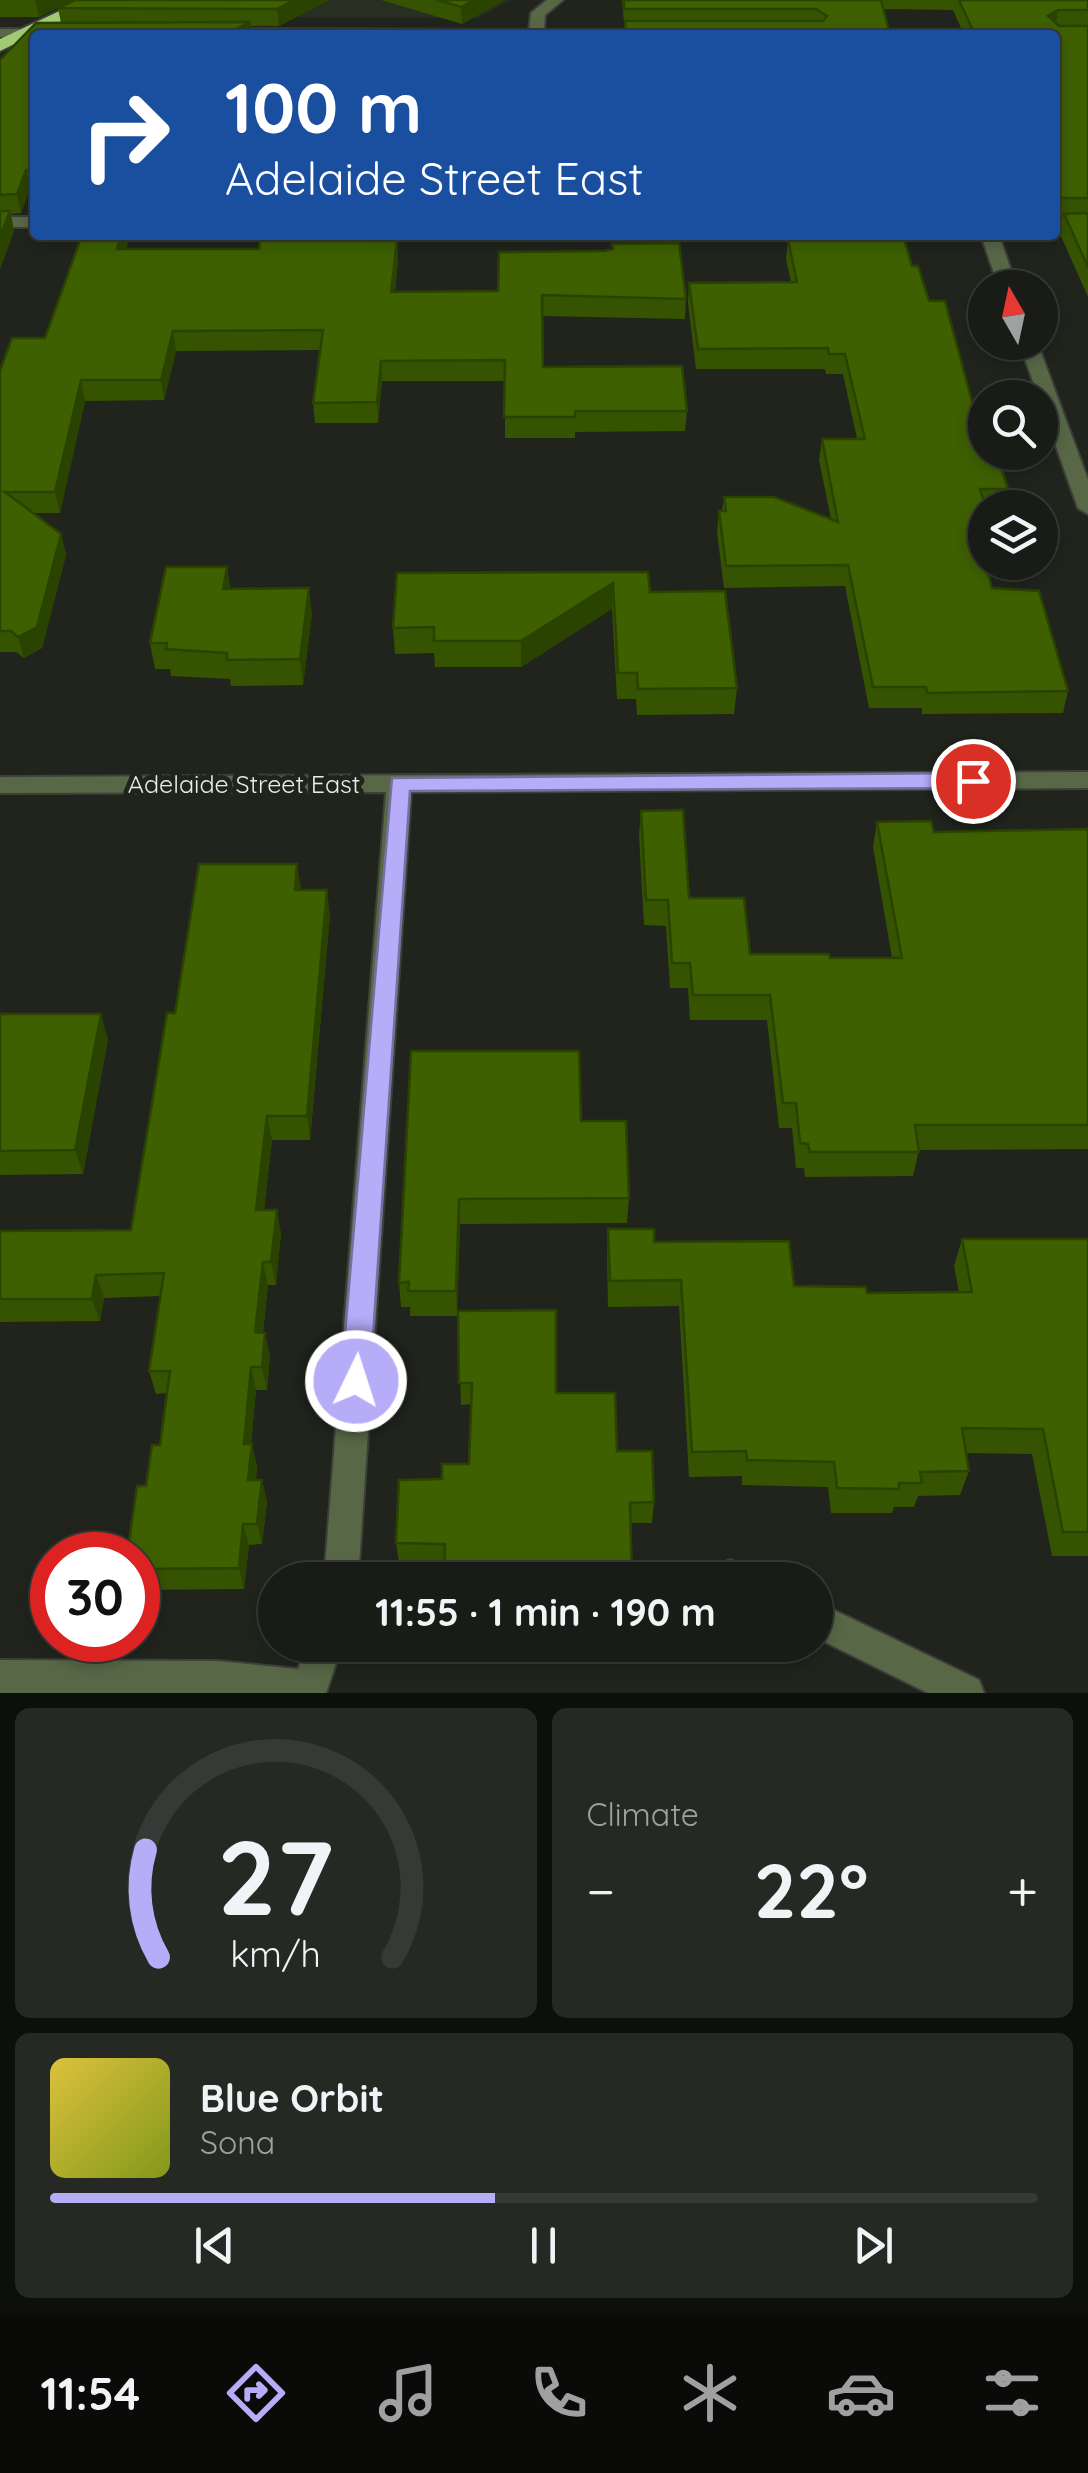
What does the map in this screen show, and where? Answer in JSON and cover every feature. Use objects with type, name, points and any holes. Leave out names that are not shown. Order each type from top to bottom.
[{"type":"highway","points":[[34,30],[97,0]]},
{"type":"highway","points":[[0,46],[28,33]]},
{"type":"street","points":[[536,30],[538,13],[556,0]]},
{"type":"street","points":[[0,33],[28,33]]},
{"type":"street","points":[[0,222],[30,222]]},
{"type":"street","points":[[1060,225],[1088,225]]},
{"type":"street","points":[[992,240],[1002,270]]},
{"type":"street","points":[[1035,360],[1088,508]]},
{"type":"street","name":"Adelaide Street East","points":[[0,784],[1088,780]]},
{"type":"street","points":[[342,1562],[400,783]]},
{"type":"street","points":[[833,1627],[966,1693]]},
{"type":"street","points":[[0,1678],[218,1679],[309,1691],[318,1662]]},
{"type":"shaded area","points":[[143,0],[511,0],[477,18],[121,17]]},
{"type":"building","points":[[75,0],[294,0],[277,9],[58,8]]},
{"type":"building","points":[[437,0],[474,0],[461,7]]},
{"type":"building","points":[[624,0],[881,0],[889,30],[626,30],[625,21],[823,21],[827,16],[816,9],[624,9]]},
{"type":"building","points":[[959,0],[1088,0],[1088,10],[1058,10],[1048,16],[1059,26],[1088,26],[1088,198],[1060,198],[1060,30],[973,30]]},
{"type":"building","points":[[250,22],[234,30],[30,30],[30,170],[26,170],[17,194],[0,195],[0,60],[36,23]]},
{"type":"building","points":[[0,211],[10,211],[0,237]]},
{"type":"building","points":[[1088,213],[1088,267],[1064,214]]},
{"type":"building","points":[[80,240],[120,240],[117,249],[259,249],[260,240],[397,241],[391,292],[498,291],[499,252],[604,251],[613,249],[612,244],[679,243],[686,299],[542,295],[543,367],[682,366],[687,411],[575,411],[575,417],[504,417],[505,360],[381,361],[377,402],[313,403],[323,330],[173,331],[161,380],[81,380],[55,492],[5,492],[61,534],[37,627],[18,637],[11,631],[0,631],[0,371],[12,338],[45,338]]},
{"type":"building","points":[[788,240],[904,240],[929,301],[945,301],[968,387],[968,470],[1002,470],[1008,489],[968,490],[968,580],[990,580],[992,588],[1039,591],[1068,691],[927,693],[926,687],[873,687],[848,565],[726,566],[719,511],[726,511],[724,497],[774,497],[838,522],[822,439],[865,439],[845,354],[829,354],[828,348],[698,349],[689,283],[797,282]]},
{"type":"building","points":[[166,567],[227,567],[223,589],[309,588],[300,659],[227,660],[227,653],[166,649],[167,643],[150,643]]},
{"type":"building","points":[[648,572],[650,592],[725,591],[737,688],[638,689],[637,673],[618,673],[613,583],[521,641],[434,641],[434,627],[393,628],[397,573]]},
{"type":"building","points":[[683,810],[689,898],[744,898],[750,954],[829,954],[830,958],[902,958],[877,822],[931,821],[934,832],[1088,829],[1088,1125],[915,1125],[919,1152],[810,1152],[808,1144],[800,1143],[796,1103],[783,1103],[770,995],[693,995],[690,963],[672,963],[668,900],[646,900],[641,811]]},
{"type":"building","points":[[199,864],[297,864],[295,890],[327,890],[307,1116],[267,1116],[256,1210],[277,1210],[271,1262],[263,1262],[255,1332],[265,1333],[262,1367],[251,1367],[244,1444],[252,1444],[248,1480],[262,1480],[257,1524],[243,1524],[239,1568],[160,1569],[160,1532],[130,1532],[137,1486],[146,1486],[152,1445],[160,1445],[170,1371],[149,1371],[164,1273],[96,1275],[92,1299],[0,1299],[0,1231],[131,1230],[167,1013],[175,1013]]},
{"type":"building","points":[[0,1014],[101,1014],[75,1150],[0,1151]]},
{"type":"building","points":[[411,1051],[579,1051],[581,1121],[626,1121],[629,1198],[459,1199],[456,1291],[408,1291],[409,1282],[399,1283]]},
{"type":"building","points":[[608,1229],[654,1229],[654,1242],[789,1241],[794,1286],[866,1287],[867,1293],[972,1292],[962,1239],[1088,1239],[1088,1532],[1063,1532],[1043,1429],[962,1428],[969,1471],[920,1472],[922,1483],[899,1483],[899,1489],[837,1488],[834,1462],[747,1460],[746,1451],[692,1452],[681,1280],[610,1281]]},
{"type":"building","points":[[556,1310],[556,1393],[615,1393],[617,1451],[652,1451],[654,1502],[630,1503],[632,1562],[444,1562],[445,1544],[396,1543],[399,1480],[442,1479],[442,1464],[469,1464],[472,1383],[459,1383],[458,1311]]},
{"type":"route","points":[[356,1381],[400,783],[973,781]]}]
